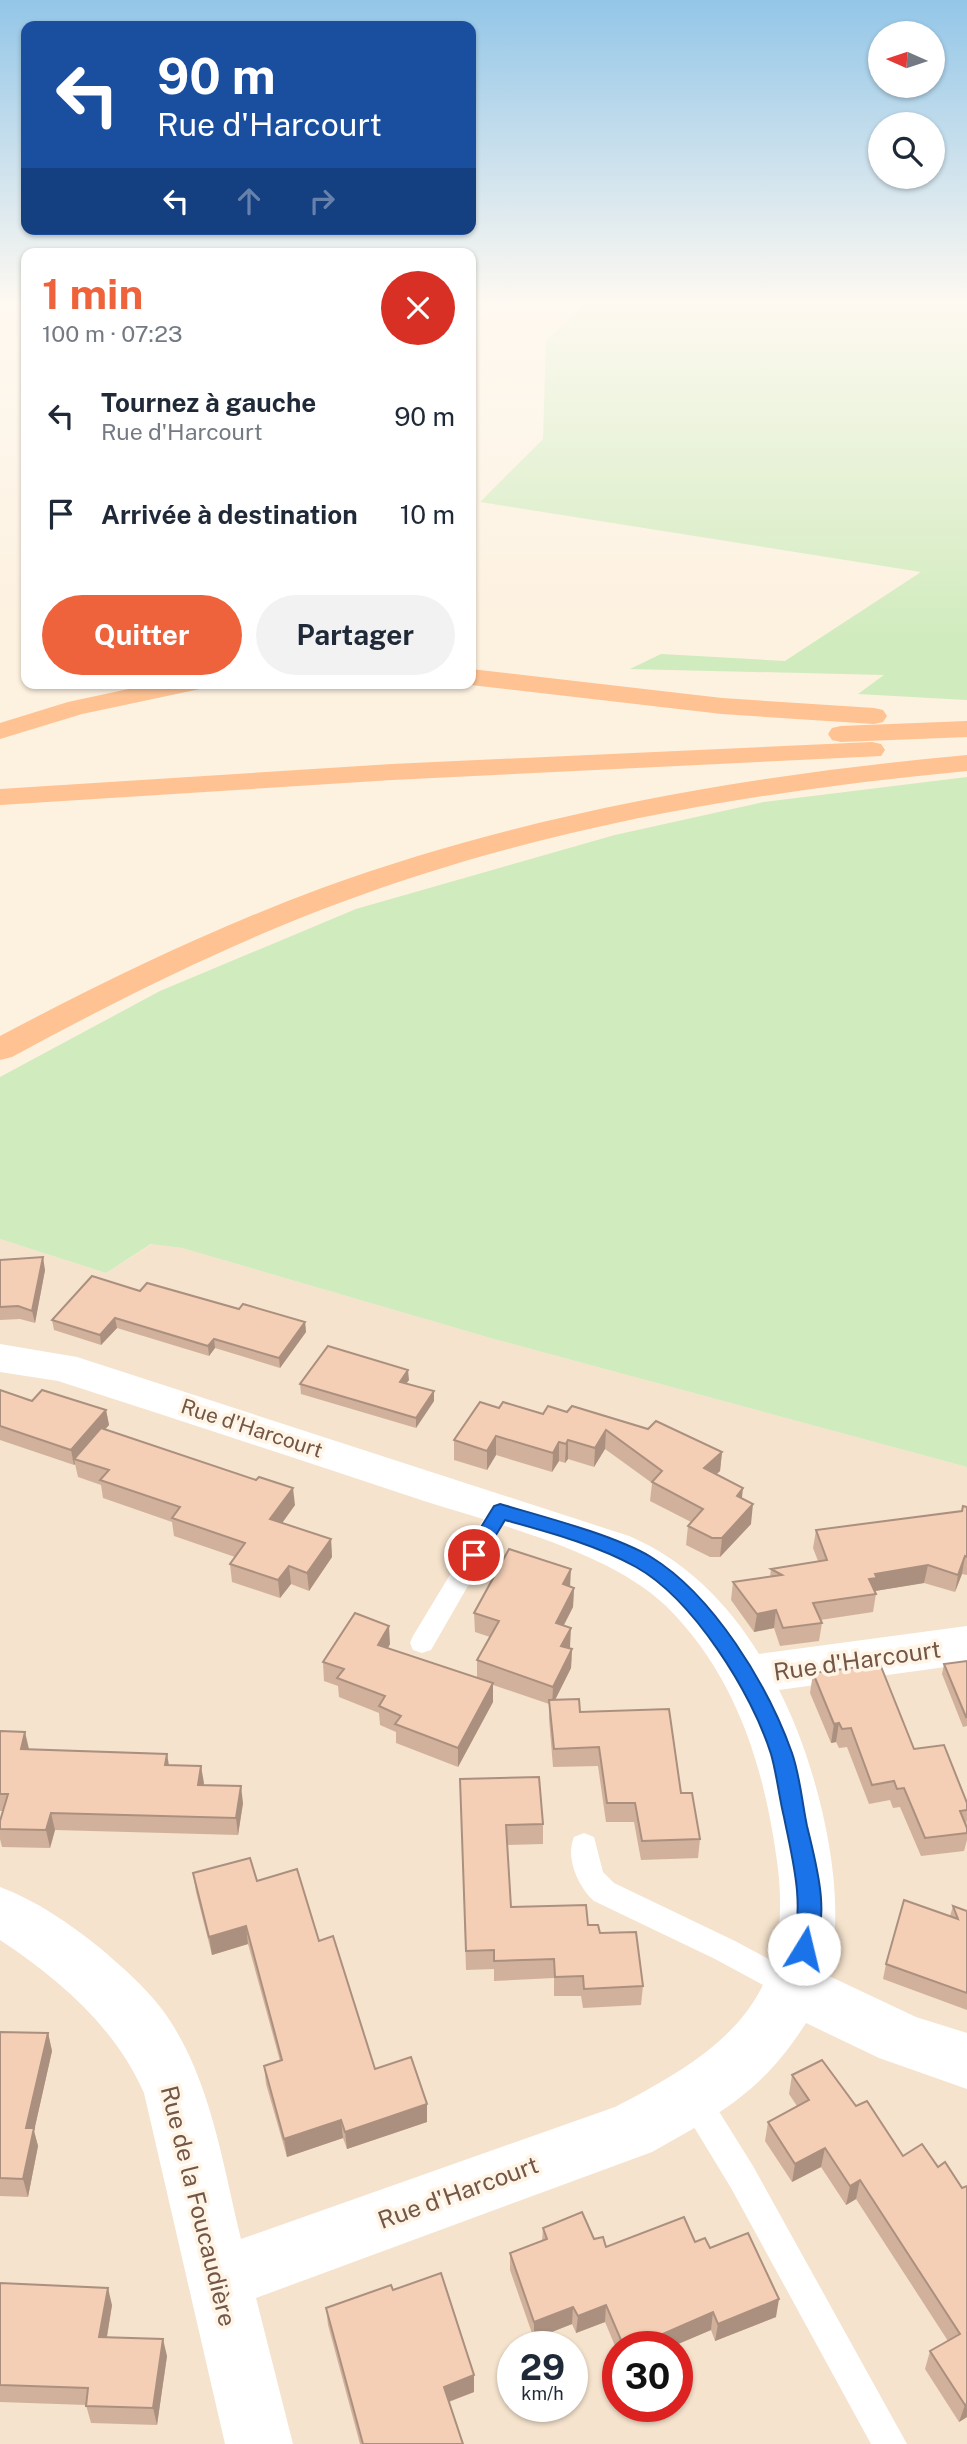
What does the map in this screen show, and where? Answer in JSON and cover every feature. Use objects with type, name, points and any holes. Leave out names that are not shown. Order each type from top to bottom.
[{"type":"highway","points":[[476,678],[790,712],[967,717]]},
{"type":"highway","points":[[0,731],[77,707],[166,689]]},
{"type":"highway","points":[[0,780],[392,753],[967,729]]},
{"type":"highway","points":[[0,797],[392,772],[967,747]]},
{"type":"highway","points":[[0,1050],[114,990],[237,934],[345,890],[444,857],[551,828],[656,805],[879,771],[967,763]]},
{"type":"street","name":"Rue d'Harcourt","points":[[0,1358],[62,1367],[621,1550],[645,1563],[688,1599],[711,1626],[747,1675],[781,1754],[810,1889],[809,1930],[794,1987],[779,2013],[732,2067],[693,2098],[630,2131],[219,2279]]},
{"type":"street","name":"Rue d'Harcourt","points":[[747,1675],[967,1645]]},
{"type":"street","name":"Rue de la Foucaudière","points":[[0,1912],[41,1936],[76,1964],[135,2022],[157,2057],[174,2092],[259,2444]]},
{"type":"street","points":[[794,1987],[845,2014],[906,2040],[967,2061]]},
{"type":"lane","points":[[422,1643],[500,1511]]},
{"type":"lane","points":[[584,1844],[589,1875],[594,1885],[604,1892],[725,1950],[794,1987]]},
{"type":"lane","points":[[693,2098],[742,2177],[890,2444]]},
{"type":"shaded area","points":[[0,1239],[106,1273],[152,1244],[182,1248],[494,1339],[967,1467],[967,2444],[0,2444]]},
{"type":"green space","points":[[544,415],[967,415],[967,700],[858,694],[884,675],[630,669],[661,654],[785,661],[921,572],[480,502],[543,439]]},
{"type":"green space","points":[[967,777],[967,1467],[494,1339],[182,1248],[151,1244],[106,1273],[0,1239],[0,1077],[160,991],[356,909],[615,835],[764,802]]},
{"type":"building","points":[[43,1257],[32,1311],[18,1306],[0,1307],[0,1260]]},
{"type":"building","points":[[92,1276],[140,1291],[147,1283],[239,1309],[243,1304],[305,1322],[279,1358],[214,1339],[208,1346],[115,1318],[100,1335],[52,1320]]},
{"type":"building","points":[[328,1346],[408,1370],[400,1382],[434,1391],[416,1418],[300,1384]]},
{"type":"building","points":[[0,1390],[32,1401],[42,1390],[106,1410],[71,1450],[0,1426]]},
{"type":"building","points":[[480,1402],[499,1408],[503,1402],[543,1414],[548,1406],[567,1412],[572,1406],[648,1429],[656,1421],[722,1452],[704,1468],[743,1488],[737,1496],[753,1504],[722,1538],[712,1538],[688,1526],[703,1509],[652,1482],[662,1471],[606,1430],[595,1448],[568,1440],[566,1444],[559,1442],[553,1453],[496,1436],[487,1451],[454,1440]]},
{"type":"building","points":[[101,1428],[256,1480],[259,1477],[293,1488],[270,1519],[331,1539],[307,1573],[289,1566],[278,1580],[230,1564],[245,1543],[172,1518],[180,1507],[100,1480],[109,1470],[74,1459]]},
{"type":"building","points":[[963,1506],[967,1507],[967,1557],[965,1556],[958,1575],[928,1565],[875,1574],[877,1578],[869,1579],[876,1594],[813,1603],[822,1623],[783,1628],[776,1610],[757,1614],[733,1582],[782,1575],[771,1569],[827,1560],[816,1530],[962,1511]]},
{"type":"building","points":[[509,1549],[571,1569],[563,1584],[574,1588],[556,1623],[571,1628],[561,1646],[572,1649],[553,1687],[477,1660],[499,1621],[474,1613]]},
{"type":"building","points":[[355,1613],[389,1626],[378,1645],[493,1683],[458,1748],[395,1724],[401,1716],[379,1706],[385,1696],[337,1678],[344,1669],[323,1662]]},
{"type":"building","points":[[967,1661],[967,1716],[966,1717],[944,1664]]},
{"type":"building","points":[[880,1664],[914,1749],[944,1745],[967,1803],[967,1810],[960,1811],[967,1833],[925,1838],[904,1788],[897,1789],[894,1781],[872,1785],[851,1728],[842,1729],[839,1723],[834,1724],[813,1673]]},
{"type":"building","points":[[579,1699],[580,1712],[669,1709],[681,1793],[692,1793],[700,1839],[642,1841],[635,1803],[607,1803],[599,1747],[554,1749],[549,1700]]},
{"type":"building","points":[[0,1731],[25,1732],[21,1749],[167,1754],[165,1765],[201,1766],[198,1785],[241,1786],[236,1818],[51,1813],[46,1830],[0,1829],[8,1794],[0,1794]]},
{"type":"building","points":[[539,1777],[543,1824],[506,1825],[511,1907],[586,1905],[588,1925],[598,1925],[600,1933],[636,1932],[643,1986],[584,1989],[583,1976],[555,1977],[554,1959],[494,1961],[494,1950],[466,1951],[460,1779]]},
{"type":"building","points":[[250,1858],[257,1881],[297,1869],[319,1941],[333,1936],[375,2069],[411,2057],[427,2104],[345,2132],[341,2120],[284,2139],[264,2066],[282,2060],[246,1926],[209,1937],[193,1873]]},
{"type":"building","points":[[904,1900],[958,1919],[953,1906],[967,1911],[967,1993],[886,1964]]},
{"type":"building","points":[[0,2032],[48,2033],[26,2128],[34,2128],[23,2179],[0,2178]]},
{"type":"building","points":[[822,2060],[856,2106],[867,2101],[903,2156],[922,2144],[938,2167],[945,2162],[962,2188],[967,2186],[965,2405],[930,2351],[960,2334],[860,2180],[850,2186],[825,2148],[795,2164],[768,2122],[809,2100],[792,2075]]},
{"type":"building","points":[[582,2212],[594,2239],[603,2237],[606,2247],[684,2217],[695,2242],[705,2238],[710,2248],[748,2233],[779,2299],[718,2324],[713,2312],[670,2331],[617,2331],[606,2305],[578,2316],[573,2307],[534,2322],[510,2253],[547,2239],[543,2228]]},
{"type":"building","points":[[441,2273],[474,2375],[444,2387],[463,2444],[363,2444],[326,2308],[391,2285],[393,2290]]},
{"type":"building","points":[[0,2283],[108,2288],[99,2337],[163,2339],[153,2408],[86,2406],[88,2388],[0,2385]]},
{"type":"route","points":[[474,1555],[500,1511],[558,1528],[621,1550],[645,1563],[677,1588],[711,1626],[747,1675],[781,1754],[810,1889],[809,1930],[804,1949]]}]
